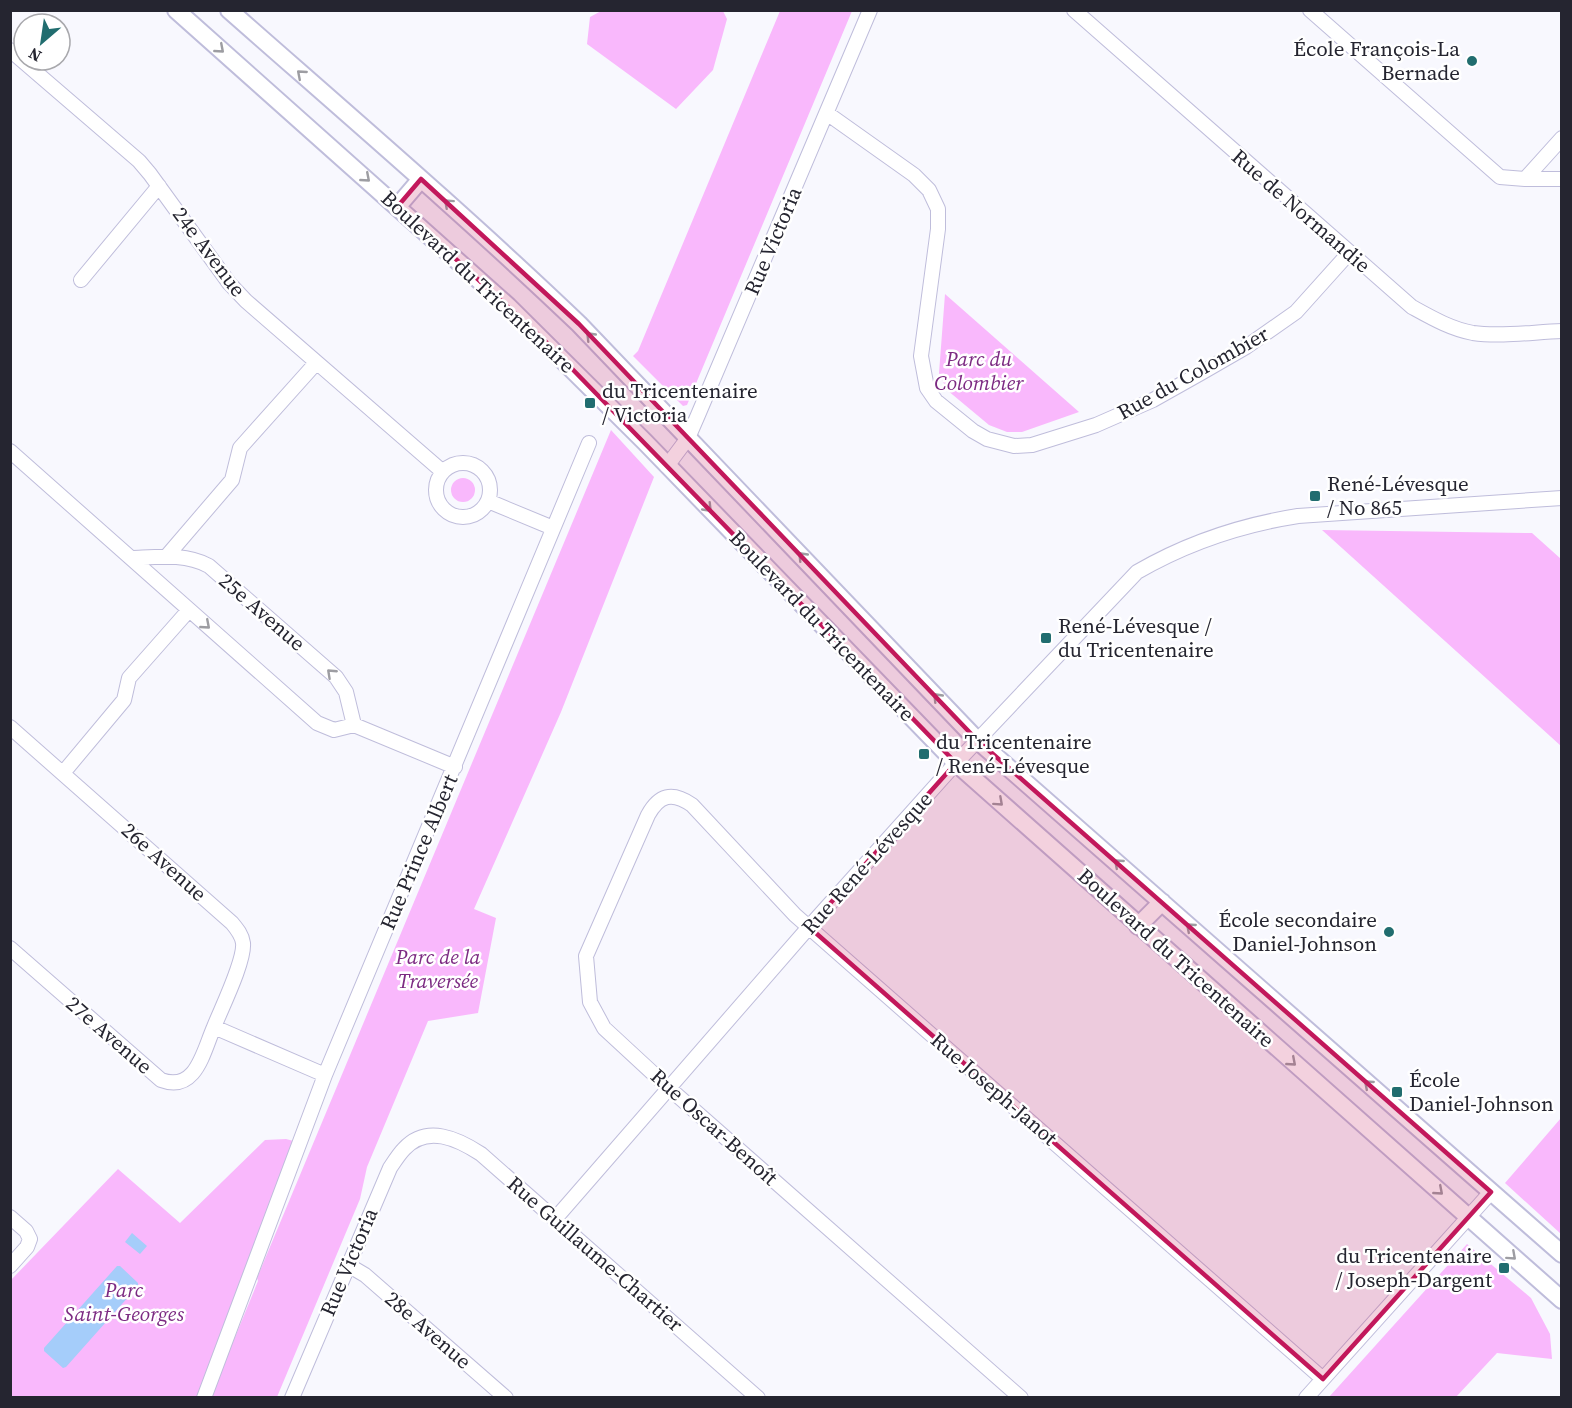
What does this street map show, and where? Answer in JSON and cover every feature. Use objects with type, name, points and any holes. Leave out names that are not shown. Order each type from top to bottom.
[{"type":"street","name":"Boulevard du Tricentenaire","points":[[176,10],[398,206],[515,313],[956,763],[1562,1300]]},
{"type":"street","name":"Boulevard du Tricentenaire","points":[[229,10],[421,179],[571,317],[977,740],[1562,1254]]},
{"type":"street","name":"Rue Victoria","points":[[667,466],[688,438],[828,114],[870,10]]},
{"type":"street","name":"Rue de Normandie","points":[[1074,10],[1412,308],[1442,324],[1481,333],[1562,331]]},
{"type":"street","points":[[1310,10],[1500,177],[1562,179]]},
{"type":"street","name":"24e Avenue","points":[[10,50],[138,161],[159,186],[229,283],[246,301],[443,472]]},
{"type":"street","name":"Rue du Colombier","points":[[828,114],[914,174],[930,190],[938,209],[938,229],[921,356],[927,387],[936,401],[961,422],[987,439],[1001,444],[1032,445],[1096,425],[1153,400],[1246,347],[1281,324],[1296,312],[1349,253]]},
{"type":"street","points":[[1525,179],[1562,138]]},
{"type":"street","points":[[398,206],[421,179]]},
{"type":"street","points":[[81,280],[159,186]]},
{"type":"street","points":[[166,556],[231,480],[240,448],[316,363]]},
{"type":"street","name":"Rue Prince Albert","points":[[204,1398],[325,1075],[589,443]]},
{"type":"street","points":[[10,451],[317,723],[334,730],[354,725],[455,767]]},
{"type":"street","points":[[465,463],[480,470],[489,484],[488,501],[475,514],[466,517],[448,513],[437,498],[438,480],[449,467],[465,463]]},
{"type":"street","name":"Rue René-Lévesque","points":[[555,1219],[809,927],[956,763],[1137,572],[1165,556],[1220,534],[1260,522],[1298,516],[1562,498]]},
{"type":"street","points":[[488,501],[553,528]]},
{"type":"street","name":"25e Avenue","points":[[131,558],[166,556],[199,561],[209,566],[336,677],[346,692],[354,725]]},
{"type":"street","points":[[63,773],[124,700],[129,678],[189,610]]},
{"type":"street","name":"26e Avenue","points":[[10,727],[232,923],[240,933],[243,941],[241,959],[214,1027]]},
{"type":"street","name":"Rue Joseph-Janot","points":[[672,796],[692,805],[795,915],[1323,1378]]},
{"type":"street","name":"Rue Oscar-Benoît","points":[[672,796],[653,805],[586,956],[590,1002],[603,1028],[1021,1398]]},
{"type":"street","points":[[1138,926],[1162,902]]},
{"type":"street","name":"27e Avenue","points":[[10,948],[161,1080],[176,1083],[191,1077],[214,1027]]},
{"type":"street","points":[[214,1027],[325,1075]]},
{"type":"street","name":"Rue Guillaume-Chartier","points":[[422,1138],[440,1135],[461,1141],[482,1154],[758,1398]]},
{"type":"street","name":"Rue Victoria","points":[[292,1398],[390,1168],[405,1147],[422,1138]]},
{"type":"street","points":[[1306,1398],[1491,1192]]},
{"type":"street","points":[[10,1217],[26,1231],[30,1239],[27,1247],[10,1266]]},
{"type":"street","name":"28e Avenue","points":[[348,1265],[365,1275],[506,1398]]},
{"type":"highlighted area","points":[[421,179],[579,324],[977,740],[1491,1192],[1323,1379],[809,927],[956,763],[544,340],[398,206]]},
{"type":"green space","points":[[603,10],[723,11],[727,19],[713,70],[676,109],[587,44],[590,17]]},
{"type":"green space","points":[[780,11],[852,11],[687,405],[683,406],[633,356],[638,351]]},
{"type":"green space","name":"Parc du Colombier","points":[[945,294],[1079,412],[1022,432],[1007,432],[989,425],[947,390],[939,373]]},
{"type":"green space","name":"Parc de la Traversée","points":[[611,430],[654,477],[561,712],[474,909],[496,918],[478,1013],[428,1021],[367,1167],[360,1199],[277,1397],[210,1398],[258,1281],[257,1278]]},
{"type":"green space","points":[[463,478],[471,482],[475,490],[471,498],[463,502],[455,498],[451,490],[455,482]]},
{"type":"green space","points":[[1322,530],[1532,533],[1561,559],[1561,746]]},
{"type":"green space","points":[[1561,1118],[1561,1234],[1505,1183]]},
{"type":"green space","name":"Parc Saint-Georges","points":[[286,1139],[305,1144],[201,1397],[11,1397],[10,1281],[118,1169],[180,1223],[265,1140]]},
{"type":"green space","points":[[1467,1244],[1531,1298],[1550,1334],[1552,1359],[1497,1353],[1456,1397],[1329,1397]]},
{"type":"water","points":[[132,1233],[147,1246],[140,1254],[125,1242]]},
{"type":"water","points":[[117,1266],[120,1266],[138,1283],[138,1286],[63,1368],[44,1351],[44,1348]]},
{"type":"place","name":"École François-La Bernade","points":[[1472,61]]},
{"type":"place","name":"du Tricentenaire / Victoria","points":[[590,403]]},
{"type":"place","name":"René-Lévesque / No 865","points":[[1315,496]]},
{"type":"place","name":"René-Lévesque / du Tricentenaire","points":[[1046,638]]},
{"type":"place","name":"du Tricentenaire / René-Lévesque","points":[[924,754]]},
{"type":"place","name":"École secondaire Daniel-Johnson","points":[[1389,932]]},
{"type":"place","name":"École Daniel-Johnson","points":[[1397,1092]]},
{"type":"place","name":"du Tricentenaire / Joseph-Dargent","points":[[1504,1268]]}]
